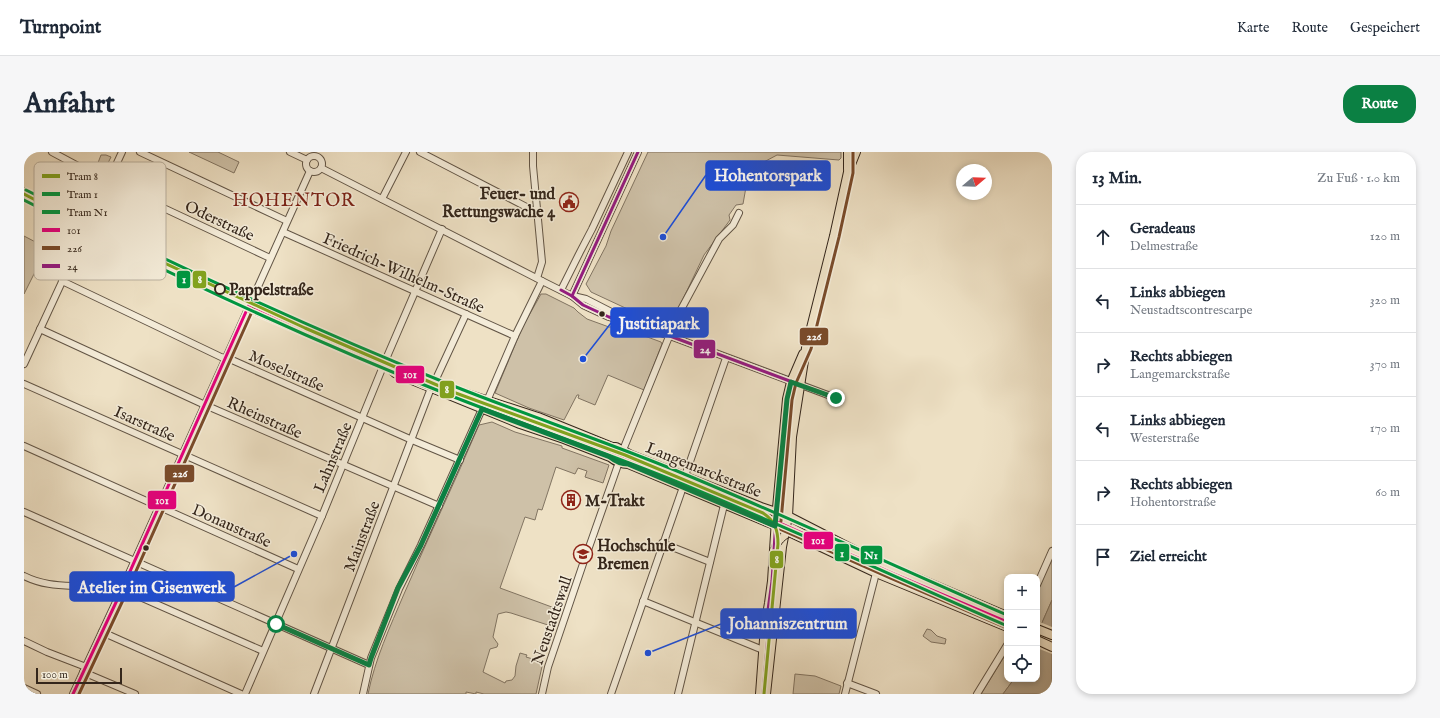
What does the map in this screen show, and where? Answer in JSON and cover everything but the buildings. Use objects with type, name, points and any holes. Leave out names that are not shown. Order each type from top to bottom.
[{"type":"main road","points":[[848,152],[848,172]]},
{"type":"main road","points":[[766,694],[781,554],[788,516],[792,437],[806,348],[834,236],[848,172],[856,152]]},
{"type":"main road","name":"Langemarckstraße","points":[[24,192],[34,197]]},
{"type":"main road","name":"Langemarckstraße","points":[[24,197],[34,202]]},
{"type":"main road","name":"Langemarckstraße","points":[[166,266],[249,305],[385,364],[398,366],[482,409],[604,454],[619,462],[628,464],[775,526],[876,573],[1004,627]]},
{"type":"main road","points":[[760,694],[765,626],[771,588],[776,511],[787,399],[791,382],[806,348]]},
{"type":"main road","name":"Langemarckstraße","points":[[433,384],[530,414],[612,447],[616,447],[761,507],[776,511],[866,556],[1004,615]]},
{"type":"main road","points":[[1040,630],[1052,635]]},
{"type":"main road","points":[[1040,641],[1052,647]]},
{"type":"street","name":"Oderstraße","points":[[52,152],[71,162]]},
{"type":"street","points":[[117,162],[122,152]]},
{"type":"street","points":[[140,152],[161,162]]},
{"type":"street","points":[[290,152],[307,160]]},
{"type":"street","points":[[382,199],[406,152]]},
{"type":"street","points":[[420,152],[538,213]]},
{"type":"street","points":[[487,400],[540,279],[542,262],[533,152]]},
{"type":"street","points":[[561,290],[615,182],[628,152]]},
{"type":"street","points":[[572,296],[638,152]]},
{"type":"street","points":[[319,155],[322,161],[321,168],[316,172],[310,171],[307,167],[307,160],[319,155]]},
{"type":"street","points":[[166,164],[287,221]]},
{"type":"street","points":[[321,168],[572,296],[586,299],[639,326],[670,336],[836,398]]},
{"type":"street","points":[[73,694],[119,596],[310,171]]},
{"type":"street","points":[[615,182],[618,186],[619,194]]},
{"type":"street","name":"Oderstraße","points":[[166,209],[270,258]]},
{"type":"street","points":[[623,450],[677,317],[719,239],[733,224],[739,213]]},
{"type":"street","name":"Lahnstraße","points":[[245,694],[322,516],[442,229]]},
{"type":"street","name":"Friedrich-Wilhelm-Straße","points":[[282,232],[515,336]]},
{"type":"street","points":[[24,364],[62,281]]},
{"type":"street","name":"Moselstraße","points":[[62,281],[226,358],[460,460]]},
{"type":"street","name":"Mainstraße","points":[[314,694],[433,384],[466,314]]},
{"type":"street","name":"Rheinstraße","points":[[40,329],[205,405],[439,506]]},
{"type":"street","points":[[685,476],[726,358]]},
{"type":"street","name":"Isarstraße","points":[[24,384],[322,516]]},
{"type":"street","points":[[363,694],[371,658],[398,588],[421,545],[482,409]]},
{"type":"street","name":"Donaustraße","points":[[24,446],[298,569]]},
{"type":"street","name":"Neustadtswall","points":[[542,694],[548,667],[619,462]]},
{"type":"street","points":[[611,694],[662,543],[683,487]]},
{"type":"street","points":[[678,694],[724,505]]},
{"type":"street","points":[[24,512],[369,665]]},
{"type":"street","points":[[662,543],[710,562]]},
{"type":"street","points":[[1040,578],[1052,551]]},
{"type":"street","points":[[845,694],[876,573]]},
{"type":"street","points":[[24,576],[43,584],[100,589],[119,596]]},
{"type":"street","points":[[122,589],[263,651]]},
{"type":"street","points":[[643,601],[764,650]]},
{"type":"street","points":[[102,632],[241,694]]},
{"type":"street","points":[[24,641],[135,694]]},
{"type":"street","points":[[977,694],[1006,646]]},
{"type":"street","points":[[847,683],[876,694]]},
{"type":"street","points":[[24,688],[37,694]]},
{"type":"shaded area","points":[[189,152],[218,152],[239,162],[234,173]]},
{"type":"shaded area","points":[[648,152],[841,152],[841,158],[839,160],[777,155],[749,170],[743,204],[736,205],[729,215],[730,220],[704,255],[672,322],[668,326],[664,326],[591,292],[586,284],[606,246],[611,231]]},
{"type":"shaded area","points":[[101,155],[111,157],[108,162],[98,162]]},
{"type":"shaded area","points":[[24,236],[34,241],[34,274],[24,294]]},
{"type":"shaded area","points":[[541,294],[546,294],[574,308],[587,319],[609,327],[611,327],[612,324],[661,342],[662,344],[644,390],[608,375],[595,405],[578,398],[579,395],[577,395],[564,420],[529,408],[495,393],[523,326]]},
{"type":"shaded area","points":[[492,422],[515,432],[562,446],[562,448],[609,465],[603,483],[585,477],[587,471],[578,468],[575,474],[556,467],[542,510],[538,509],[535,520],[525,517],[500,588],[560,610],[554,627],[511,613],[506,612],[498,614],[493,637],[498,644],[497,647],[490,649],[483,672],[505,683],[506,681],[512,680],[515,676],[520,653],[527,655],[526,657],[543,662],[536,694],[484,694],[476,692],[476,694],[466,692],[466,694],[368,694],[388,631],[479,425]]},
{"type":"shaded area","points":[[1052,557],[1052,600],[1040,627],[1040,610],[1040,584]]},
{"type":"shaded area","points":[[1052,600],[1052,694],[1003,694],[1012,682],[1040,682],[1040,627]]},
{"type":"shaded area","points":[[927,629],[931,630],[937,636],[946,639],[945,644],[931,642],[923,636]]},
{"type":"shaded area","points":[[1004,657],[1004,682],[1012,682],[1003,694],[981,694]]},
{"type":"shaded area","points":[[795,674],[815,676],[841,686],[839,694],[793,694]]},
{"type":"pier","points":[[1040,622],[1052,627],[1052,654],[1040,649]]},
{"type":"tram line","name":"N1","points":[[26,190],[34,194]]},
{"type":"tram line","name":"8","points":[[24,194],[34,199]]},
{"type":"tram line","name":"1","points":[[24,200],[34,205]]},
{"type":"tram line","name":"N1","points":[[166,259],[293,318],[401,365],[622,449],[719,488],[1004,614]]},
{"type":"tram line","name":"8","points":[[166,264],[305,328],[453,392],[625,455],[763,513],[775,526],[778,544],[764,694]]},
{"type":"tram line","name":"1","points":[[166,271],[236,304],[344,352],[454,397],[712,496],[1004,625]]},
{"type":"tram line","points":[[771,548],[775,539],[781,533],[795,529],[800,530]]},
{"type":"tram line","points":[[777,552],[782,543],[792,536],[807,536]]},
{"type":"transit line","name":"24","points":[[572,296],[638,152]]},
{"type":"transit line","name":"226","points":[[781,521],[792,400],[796,383],[811,349],[839,237],[853,173],[853,152]]},
{"type":"transit line","name":"24","points":[[561,290],[572,296],[583,305],[609,317],[670,336],[795,383]]},
{"type":"transit line","name":"101","points":[[249,305],[425,381],[618,454],[703,489],[1004,621]]},
{"type":"transit line","name":"101","points":[[73,694],[119,596],[249,305]]},
{"type":"transit line","name":"226","points":[[79,694],[124,598],[254,307]]},
{"type":"transit line","name":"226","points":[[247,310],[423,386],[616,459],[701,494],[1004,627]]},
{"type":"transit line","name":"24","points":[[763,694],[768,635],[767,617],[772,581],[787,399],[791,382]]},
{"type":"place","name":"Feuer- und Rettungswache 4","points":[[569,202]]},
{"type":"place","name":"Hohentorspark","points":[[663,237]]},
{"type":"place","name":"Pappelstraße","points":[[220,289]]},
{"type":"place","name":"Justitiapark","points":[[583,359]]},
{"type":"place","name":"M-Trakt","points":[[571,500]]},
{"type":"place","name":"Atelier im Gisenwerk","points":[[294,554]]},
{"type":"place","name":"Hochschule Bremen","points":[[583,554]]},
{"type":"place","name":"Johanniszentrum","points":[[648,653]]},
{"type":"district","name":"HOHENTOR","points":[[294,200]]},
{"type":"route","points":[[276,624],[369,665],[398,588],[421,545],[482,409],[628,464],[775,526],[787,399],[791,382],[836,398]]}]
